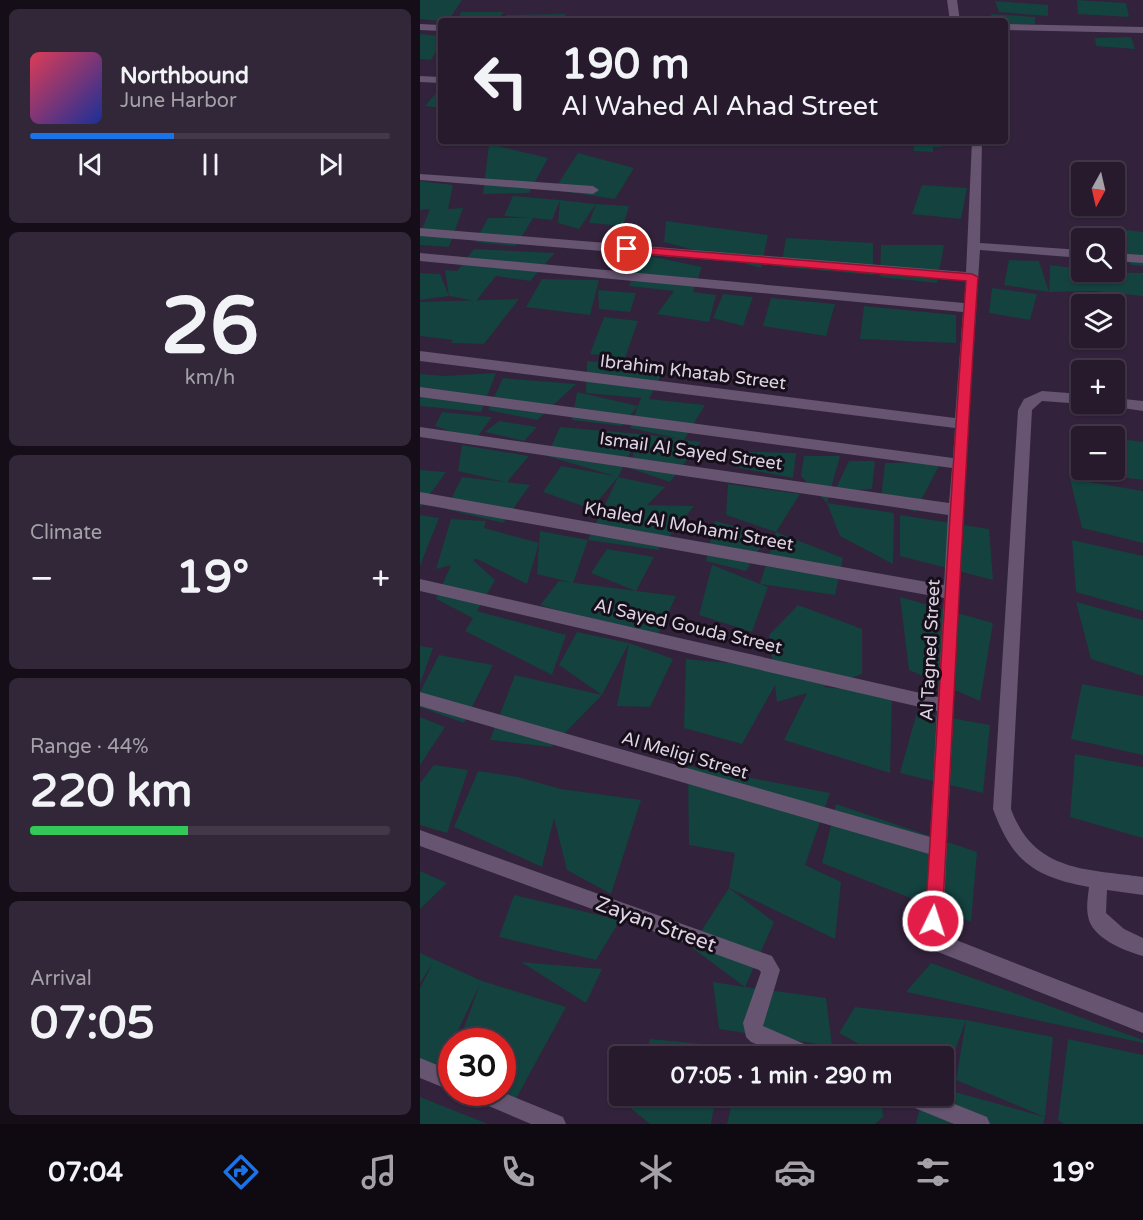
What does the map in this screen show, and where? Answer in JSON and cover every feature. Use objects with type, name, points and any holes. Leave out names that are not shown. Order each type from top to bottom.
[{"type":"street","points":[[952,0],[955,18]]},
{"type":"street","points":[[420,27],[438,28]]},
{"type":"street","points":[[1008,27],[1143,30]]},
{"type":"street","points":[[420,79],[438,80]]},
{"type":"street","name":"Al Tagned Street","points":[[977,144],[974,246],[958,464],[934,930],[945,945],[1143,1023]]},
{"type":"street","points":[[420,177],[593,190]]},
{"type":"street","points":[[420,232],[972,277]]},
{"type":"street","points":[[974,246],[1071,253]]},
{"type":"street","points":[[420,257],[970,308]]},
{"type":"street","points":[[1125,258],[1143,259]]},
{"type":"street","name":"Ibrahim Khatab Street","points":[[420,356],[961,424]]},
{"type":"street","points":[[420,393],[958,464]]},
{"type":"street","points":[[1071,397],[1050,394],[1040,396],[1032,399],[1025,410],[1002,809],[1005,825],[1014,841],[1033,859],[1053,870],[1143,886]]},
{"type":"street","points":[[1125,404],[1143,406]]},
{"type":"street","name":"Ismail Al Sayed Street","points":[[420,432],[956,510]]},
{"type":"street","name":"Khaled Al Mohami Street","points":[[420,498],[952,593]]},
{"type":"street","name":"Al Sayed Gouda Street","points":[[420,585],[947,706]]},
{"type":"street","name":"Al Meligi Street","points":[[420,699],[939,848]]},
{"type":"street","name":"Zayan Street","points":[[420,838],[768,964],[771,970],[753,1023],[753,1030],[758,1035],[785,1046]]},
{"type":"street","points":[[1098,879],[1097,916],[1112,933],[1123,940],[1143,947]]},
{"type":"street","points":[[420,1068],[438,1075]]},
{"type":"street","points":[[513,1106],[556,1124]]},
{"type":"street","points":[[935,1106],[980,1124]]},
{"type":"building","points":[[420,0],[462,0],[450,18],[438,18],[438,21],[420,19]]},
{"type":"building","points":[[1077,0],[1126,3],[1129,17],[1078,14]]},
{"type":"building","points":[[995,1],[1048,5],[1048,16],[999,12]]},
{"type":"building","points":[[461,12],[503,12],[500,18],[458,18]]},
{"type":"building","points":[[566,14],[565,18],[505,18],[506,15]]},
{"type":"building","points":[[991,14],[1035,17],[1035,24],[1008,25],[1008,18],[992,18]]},
{"type":"building","points":[[624,16],[623,18],[589,18]]},
{"type":"building","points":[[420,34],[438,36],[438,48],[431,60],[420,59]]},
{"type":"building","points":[[1131,37],[1135,49],[1096,46],[1095,38]]},
{"type":"building","points":[[438,91],[438,108],[425,106]]},
{"type":"building","points":[[489,144],[548,158],[529,193],[483,194]]},
{"type":"building","points":[[914,144],[942,144],[942,147],[933,147],[933,152],[914,151]]},
{"type":"building","points":[[578,153],[634,168],[615,199],[554,190]]},
{"type":"building","points":[[420,181],[453,185],[448,209],[463,208],[449,247],[420,245],[420,234],[430,209],[420,210]]},
{"type":"building","points":[[922,185],[967,188],[961,219],[912,214]]},
{"type":"building","points":[[513,196],[560,200],[552,220],[533,218],[516,246],[475,242],[488,218],[529,218],[504,216]]},
{"type":"building","points":[[560,200],[596,204],[579,229],[558,223]]},
{"type":"building","points":[[596,204],[629,206],[623,226],[589,223]]},
{"type":"building","points":[[666,221],[768,235],[761,268],[664,242]]},
{"type":"building","points":[[1125,230],[1143,232],[1143,266],[1131,265],[1125,253]]},
{"type":"building","points":[[786,238],[873,243],[873,275],[781,267]]},
{"type":"building","points":[[881,245],[944,245],[937,283],[880,277]]},
{"type":"building","points":[[474,249],[555,253],[530,281],[496,276],[476,301],[449,296],[445,270],[457,271]]},
{"type":"building","points":[[639,254],[702,267],[693,292],[716,295],[709,322],[657,314],[674,291],[629,286]]},
{"type":"building","points":[[1009,260],[1039,261],[1049,292],[1004,285]]},
{"type":"building","points":[[1050,265],[1071,268],[1071,282],[1125,282],[1125,273],[1143,273],[1143,296],[1094,291],[1049,292]]},
{"type":"building","points":[[420,273],[440,274],[449,296],[420,300]]},
{"type":"building","points":[[542,279],[599,280],[590,315],[526,307]]},
{"type":"building","points":[[992,288],[1037,294],[1030,320],[989,313]]},
{"type":"building","points":[[598,290],[636,293],[630,312],[599,309]]},
{"type":"building","points":[[723,294],[753,297],[743,326],[713,318]]},
{"type":"building","points":[[771,298],[835,304],[826,336],[763,326]]},
{"type":"building","points":[[519,299],[484,344],[451,343],[453,340],[420,336],[420,302]]},
{"type":"building","points":[[864,306],[956,315],[956,343],[860,339]]},
{"type":"building","points":[[604,317],[638,321],[625,358],[590,354]]},
{"type":"building","points":[[587,361],[665,367],[649,399],[705,405],[684,440],[701,442],[670,482],[629,468],[640,434],[681,439],[630,428],[641,398],[586,393]]},
{"type":"building","points":[[496,373],[481,412],[420,406],[420,374],[445,376]]},
{"type":"building","points":[[503,378],[576,384],[537,420],[488,410]]},
{"type":"building","points":[[577,392],[638,406],[622,426],[572,420]]},
{"type":"building","points":[[442,412],[492,417],[475,440],[435,426]]},
{"type":"building","points":[[499,421],[537,427],[524,441],[485,432]]},
{"type":"building","points":[[560,427],[640,434],[618,477],[591,509],[543,492],[561,466],[615,476],[547,456]]},
{"type":"building","points":[[1125,440],[1143,442],[1143,480],[1125,478]]},
{"type":"building","points":[[462,445],[529,456],[507,482],[530,485],[503,523],[446,509],[462,477],[505,482],[458,471]]},
{"type":"building","points":[[733,451],[796,453],[793,478],[734,467]]},
{"type":"building","points":[[804,456],[840,456],[827,503],[801,476]]},
{"type":"building","points":[[849,461],[875,461],[872,489],[834,492]]},
{"type":"building","points":[[941,462],[915,512],[881,499],[885,463]]},
{"type":"building","points":[[420,470],[446,472],[420,508]]},
{"type":"building","points":[[618,477],[665,487],[647,505],[694,506],[658,550],[588,540]]},
{"type":"building","points":[[1070,479],[1143,491],[1143,543],[1082,528]]},
{"type":"building","points":[[728,484],[800,494],[776,532],[726,515]]},
{"type":"building","points":[[827,503],[894,513],[893,564],[840,536]]},
{"type":"building","points":[[420,515],[439,518],[420,566]]},
{"type":"building","points":[[900,515],[989,529],[993,580],[900,556]]},
{"type":"building","points":[[451,519],[486,521],[484,528],[539,543],[527,584],[477,559],[473,560],[495,580],[477,611],[566,635],[552,675],[465,631],[473,618],[436,599],[451,565],[436,569]]},
{"type":"building","points":[[715,521],[768,535],[746,571],[706,561]]},
{"type":"building","points":[[540,531],[588,540],[573,583],[537,574]]},
{"type":"building","points":[[776,532],[843,558],[835,595],[760,584]]},
{"type":"building","points":[[1072,540],[1143,556],[1143,611],[1076,592]]},
{"type":"building","points":[[607,549],[654,557],[636,591],[591,573]]},
{"type":"building","points":[[712,565],[768,587],[752,632],[699,615]]},
{"type":"building","points":[[559,581],[676,596],[656,639],[540,605]]},
{"type":"building","points":[[900,597],[993,623],[980,701],[909,670]]},
{"type":"building","points":[[1076,602],[1143,620],[1143,676],[1091,659]]},
{"type":"building","points":[[798,605],[862,629],[862,674],[823,687],[892,693],[890,773],[784,740],[807,693],[777,702],[775,685],[742,744],[684,728],[686,659],[773,667],[769,635]]},
{"type":"building","points":[[577,632],[629,643],[602,695],[559,665]]},
{"type":"building","points":[[629,643],[673,659],[650,707],[617,706]]},
{"type":"building","points":[[420,646],[433,648],[420,684]]},
{"type":"building","points":[[439,655],[493,665],[464,723],[420,707],[420,692]]},
{"type":"building","points":[[515,675],[602,695],[551,747],[490,740]]},
{"type":"building","points":[[1082,684],[1143,696],[1143,755],[1071,739]]},
{"type":"building","points":[[917,712],[990,725],[983,793],[900,773]]},
{"type":"building","points":[[420,717],[445,727],[420,765]]},
{"type":"building","points":[[1075,754],[1143,767],[1143,838],[1070,817]]},
{"type":"building","points":[[434,765],[468,770],[447,833],[420,825],[420,783]]},
{"type":"building","points":[[688,766],[830,793],[805,865],[841,882],[835,939],[729,888],[735,853],[689,845]]},
{"type":"building","points":[[478,771],[518,777],[561,789],[641,800],[611,894],[567,870],[554,818],[542,867],[454,827]]},
{"type":"building","points":[[836,804],[977,852],[971,922],[822,863]]},
{"type":"building","points":[[420,871],[447,883],[420,909]]},
{"type":"building","points":[[729,888],[774,922],[745,987],[691,947]]},
{"type":"building","points":[[514,895],[620,920],[596,960],[499,937]]},
{"type":"building","points":[[420,953],[482,981],[566,1007],[516,1099],[516,1028],[464,1028],[480,984],[459,1028],[438,1028],[437,1075],[420,1058],[420,988],[433,963],[420,983]]},
{"type":"building","points":[[521,962],[602,969],[586,1003]]},
{"type":"building","points":[[931,963],[1143,1040],[1143,1043],[906,992]]},
{"type":"building","points":[[713,982],[826,998],[832,1046],[719,1029]]},
{"type":"building","points":[[855,1007],[966,1020],[954,1053],[954,1046],[863,1046],[839,1033]]},
{"type":"building","points":[[966,1020],[1053,1037],[1045,1117],[956,1080]]},
{"type":"building","points":[[650,1039],[724,1046],[648,1046]]},
{"type":"building","points":[[1068,1039],[1143,1055],[1143,1124],[1064,1124],[1058,1120]]},
{"type":"building","points":[[954,1092],[1045,1117],[1043,1124],[916,1124],[920,1106],[954,1106]]},
{"type":"building","points":[[420,1097],[488,1124],[420,1124]]},
{"type":"building","points":[[714,1106],[711,1124],[650,1124],[629,1107]]},
{"type":"building","points":[[731,1106],[882,1106],[883,1117],[875,1124],[727,1124]]},
{"type":"route","points":[[627,249],[972,277],[961,424],[939,848],[933,921]]}]
